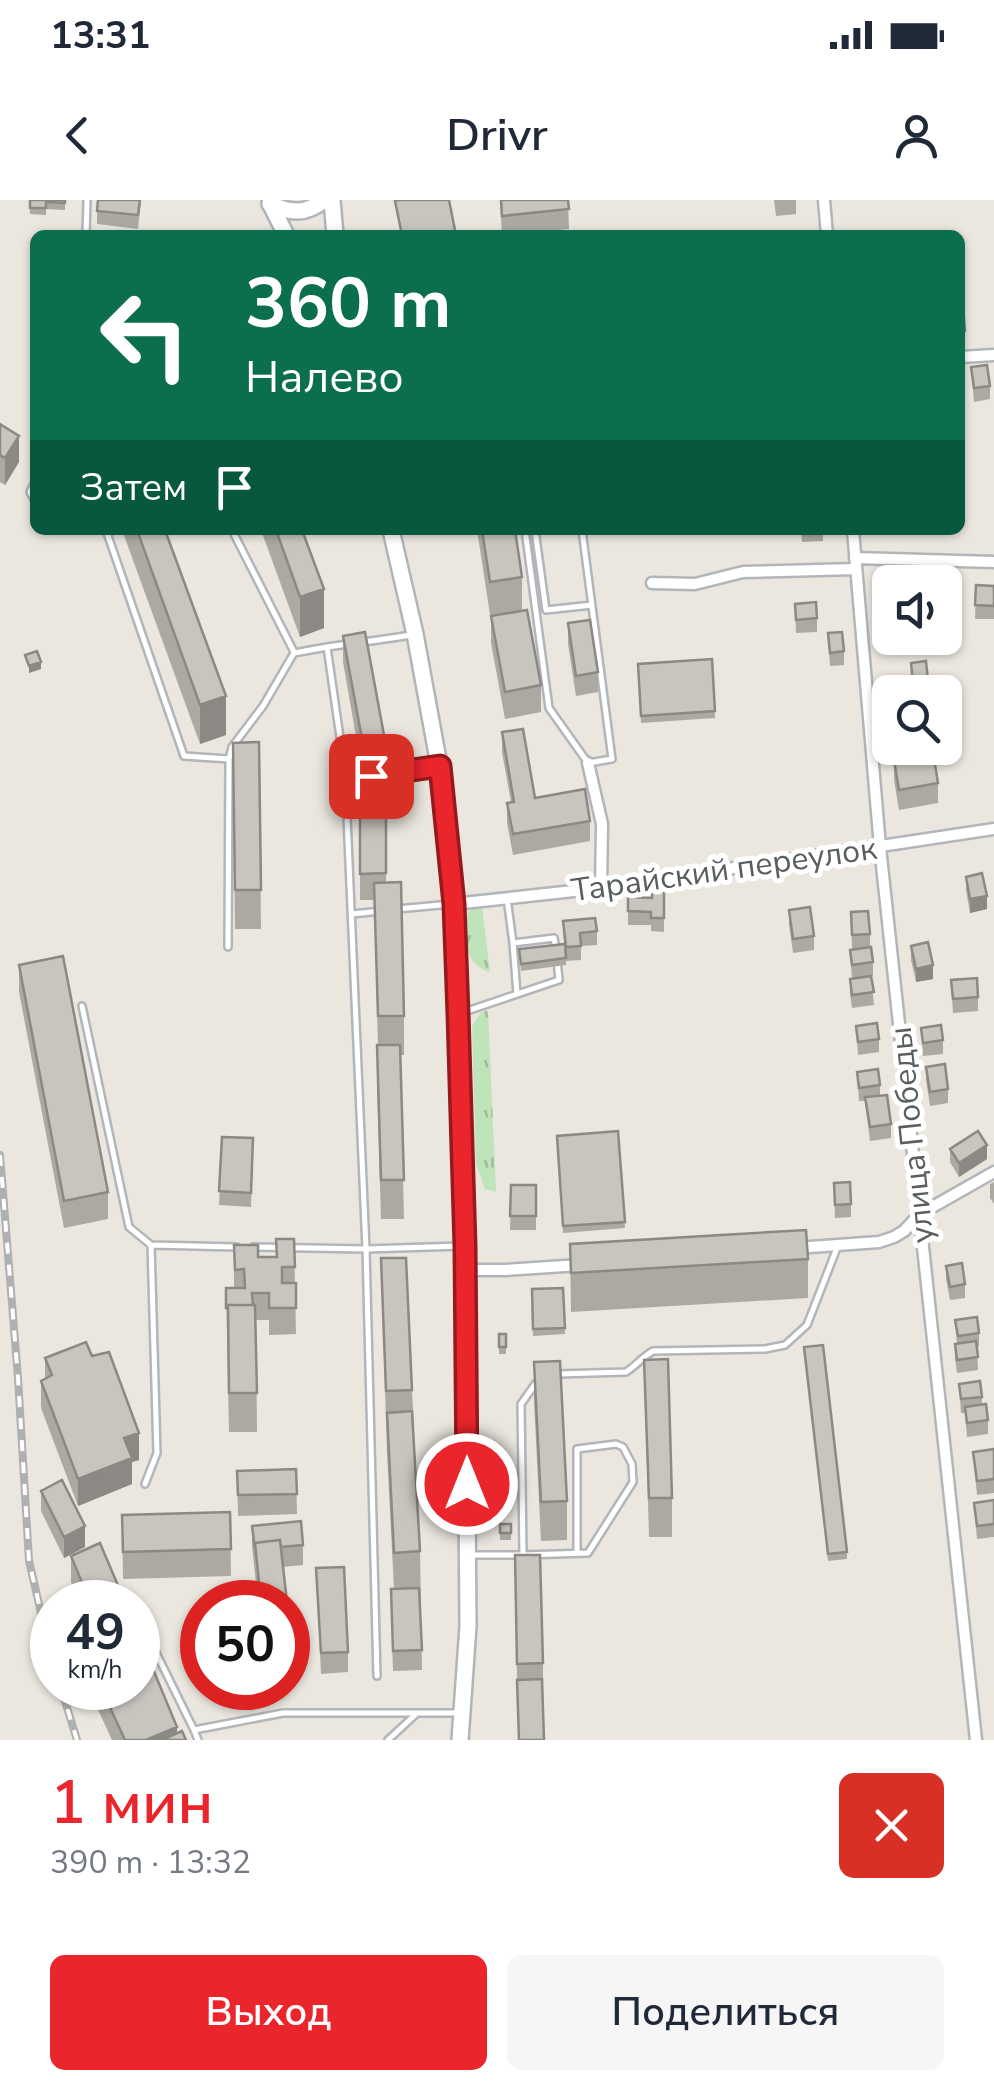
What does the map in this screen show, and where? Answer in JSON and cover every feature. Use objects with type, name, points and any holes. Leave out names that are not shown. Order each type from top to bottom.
[{"type":"main road","points":[[269,202],[287,212],[306,211],[324,200]]},
{"type":"main road","points":[[332,200],[335,230]]},
{"type":"main road","points":[[269,202],[283,230]]},
{"type":"main road","points":[[392,535],[416,634],[440,766],[454,904],[466,1270],[468,1626],[460,1740]]},
{"type":"street","points":[[824,200],[827,230]]},
{"type":"street","points":[[965,357],[994,354]]},
{"type":"street","name":"улица Победы","points":[[853,535],[880,847],[976,1740]]},
{"type":"street","points":[[652,583],[694,584],[743,572],[856,563],[994,562]]},
{"type":"street","points":[[588,763],[602,824],[601,888]]},
{"type":"street","name":"Тарайский переулок","points":[[454,904],[601,888],[994,829]]},
{"type":"street","points":[[779,1250],[879,1242],[894,1237],[920,1214],[994,1172]]},
{"type":"street","points":[[466,1270],[584,1264]]},
{"type":"lane","points":[[86,230],[87,200]]},
{"type":"lane","points":[[108,535],[184,756],[229,758]]},
{"type":"lane","points":[[235,535],[294,653]]},
{"type":"lane","points":[[525,535],[549,708],[588,763],[612,759],[583,535]]},
{"type":"lane","points":[[536,535],[546,610],[592,605]]},
{"type":"lane","points":[[228,948],[232,747],[263,706],[294,653],[416,634]]},
{"type":"lane","points":[[327,647],[345,772],[366,1249],[376,1676]]},
{"type":"lane","points":[[380,775],[440,766]]},
{"type":"lane","points":[[507,898],[518,994]]},
{"type":"lane","points":[[351,914],[454,904]]},
{"type":"lane","points":[[458,1014],[560,980],[554,938],[513,943]]},
{"type":"lane","points":[[82,1006],[129,1227],[151,1246],[465,1246]]},
{"type":"lane","points":[[523,1555],[521,1404],[542,1374],[626,1372],[653,1350],[765,1349],[785,1345],[808,1326],[838,1245]]},
{"type":"lane","points":[[145,1484],[157,1452],[151,1246]]},
{"type":"lane","points":[[468,1555],[588,1553],[633,1482],[632,1464],[623,1447],[616,1444],[577,1448],[577,1553]]},
{"type":"lane","points":[[160,1661],[198,1740]]},
{"type":"lane","points":[[194,1730],[282,1713],[462,1713]]},
{"type":"lane","points":[[388,1740],[416,1714]]},
{"type":"green space","points":[[482,906],[490,972],[475,963],[466,940],[468,912]]},
{"type":"green space","points":[[488,1010],[496,1192],[485,1189],[476,1164],[472,1026],[480,1013]]},
{"type":"building","points":[[30,200],[65,203],[46,202],[46,208],[30,208]]},
{"type":"building","points":[[98,200],[140,200],[138,215],[97,211]]},
{"type":"building","points":[[449,200],[455,230],[401,230],[395,201]]},
{"type":"building","points":[[501,200],[568,200],[569,209],[502,216]]},
{"type":"building","points":[[987,365],[990,386],[974,388],[971,367]]},
{"type":"building","points":[[0,424],[19,436],[5,458],[0,455]]},
{"type":"building","points":[[139,535],[167,535],[226,696],[200,705]]},
{"type":"building","points":[[278,535],[304,535],[324,589],[300,597]]},
{"type":"building","points":[[483,535],[516,535],[522,577],[490,582]]},
{"type":"building","points":[[976,585],[994,586],[994,606],[975,605]]},
{"type":"building","points":[[816,602],[817,618],[796,620],[795,604]]},
{"type":"building","points":[[527,610],[541,685],[505,692],[491,616]]},
{"type":"building","points":[[590,620],[598,672],[576,676],[568,623]]},
{"type":"building","points":[[365,632],[384,735],[362,739],[343,636]]},
{"type":"building","points":[[842,632],[844,651],[830,653],[828,633]]},
{"type":"building","points":[[37,651],[41,662],[29,666],[25,655]]},
{"type":"building","points":[[712,659],[715,711],[641,716],[638,664]]},
{"type":"building","points":[[926,661],[927,675],[912,675],[911,663]]},
{"type":"building","points":[[523,729],[535,798],[585,789],[590,821],[513,834],[507,803],[514,802],[502,732]]},
{"type":"building","points":[[259,742],[261,890],[235,890],[233,743]]},
{"type":"building","points":[[386,764],[386,873],[360,874],[360,765]]},
{"type":"building","points":[[895,765],[935,765],[938,783],[899,790]]},
{"type":"building","points":[[982,873],[987,896],[970,899],[966,877]]},
{"type":"building","points":[[401,882],[404,1016],[378,1016],[374,883]]},
{"type":"building","points":[[652,890],[664,891],[664,918],[651,918],[651,912],[628,911],[628,897],[652,898]]},
{"type":"building","points":[[810,907],[814,936],[793,939],[789,910]]},
{"type":"building","points":[[868,911],[870,934],[852,935],[851,912]]},
{"type":"building","points":[[595,918],[597,931],[580,933],[581,946],[566,947],[563,921]]},
{"type":"building","points":[[928,942],[933,965],[916,969],[911,946]]},
{"type":"building","points":[[565,944],[566,958],[521,964],[519,949]]},
{"type":"building","points":[[871,947],[873,962],[852,965],[850,950]]},
{"type":"building","points":[[63,956],[108,1192],[64,1201],[19,965]]},
{"type":"building","points":[[871,976],[874,992],[852,995],[850,979]]},
{"type":"building","points":[[977,978],[978,997],[953,999],[951,980]]},
{"type":"building","points":[[877,1023],[879,1039],[858,1042],[856,1026]]},
{"type":"building","points":[[941,1025],[943,1040],[923,1043],[921,1028]]},
{"type":"building","points":[[377,1045],[400,1045],[404,1180],[381,1180]]},
{"type":"building","points":[[945,1064],[948,1089],[930,1092],[926,1067]]},
{"type":"building","points":[[878,1069],[880,1085],[859,1088],[857,1072]]},
{"type":"building","points":[[887,1095],[891,1124],[870,1127],[865,1097]]},
{"type":"building","points":[[618,1131],[625,1222],[563,1226],[557,1136]]},
{"type":"building","points":[[978,1131],[987,1145],[959,1163],[950,1149]]},
{"type":"building","points":[[222,1137],[253,1138],[251,1193],[219,1191]]},
{"type":"building","points":[[850,1182],[851,1204],[835,1205],[834,1183]]},
{"type":"building","points":[[511,1185],[536,1185],[536,1216],[510,1216]]},
{"type":"building","points":[[806,1230],[808,1259],[571,1273],[570,1244]]},
{"type":"building","points":[[276,1239],[294,1239],[295,1267],[282,1267],[282,1283],[296,1283],[296,1308],[269,1308],[269,1293],[252,1293],[253,1305],[226,1308],[226,1288],[245,1288],[244,1269],[235,1270],[234,1245],[258,1245],[258,1257],[277,1257]]},
{"type":"building","points":[[381,1258],[406,1258],[412,1390],[386,1391]]},
{"type":"building","points":[[962,1263],[965,1284],[950,1287],[946,1266]]},
{"type":"building","points":[[563,1288],[565,1328],[533,1329],[532,1289]]},
{"type":"building","points":[[228,1305],[255,1305],[257,1393],[229,1393]]},
{"type":"building","points":[[977,1317],[979,1333],[958,1336],[955,1320]]},
{"type":"building","points":[[499,1334],[506,1334],[506,1347],[499,1347]]},
{"type":"building","points":[[976,1341],[978,1357],[957,1360],[955,1344]]},
{"type":"building","points":[[86,1342],[92,1356],[109,1352],[139,1433],[124,1438],[132,1458],[78,1479],[41,1381],[52,1375],[45,1358]]},
{"type":"building","points":[[823,1345],[847,1552],[828,1554],[804,1347]]},
{"type":"building","points":[[668,1359],[672,1498],[649,1498],[644,1360]]},
{"type":"building","points":[[560,1361],[567,1501],[541,1502],[534,1362]]},
{"type":"building","points":[[980,1381],[982,1397],[961,1399],[959,1384]]},
{"type":"building","points":[[986,1404],[988,1420],[967,1423],[965,1407]]},
{"type":"building","points":[[412,1411],[420,1551],[394,1553],[387,1413]]},
{"type":"building","points":[[994,1449],[994,1479],[977,1481],[973,1452]]},
{"type":"building","points":[[296,1469],[297,1494],[238,1495],[237,1471]]},
{"type":"building","points":[[62,1480],[85,1526],[64,1537],[41,1491]]},
{"type":"building","points":[[994,1500],[994,1524],[977,1526],[974,1503]]},
{"type":"building","points":[[230,1512],[231,1549],[123,1552],[122,1515]]},
{"type":"building","points":[[301,1521],[303,1545],[281,1547],[280,1540],[255,1543],[255,1549],[252,1526]]},
{"type":"building","points":[[500,1524],[511,1524],[511,1533],[500,1533]]},
{"type":"building","points":[[280,1540],[285,1580],[259,1580],[255,1543]]},
{"type":"building","points":[[100,1543],[116,1580],[81,1580],[71,1556]]},
{"type":"building","points":[[515,1555],[540,1555],[543,1663],[517,1664]]},
{"type":"building","points":[[344,1567],[348,1652],[321,1653],[316,1568]]},
{"type":"building","points":[[419,1588],[422,1650],[393,1651],[391,1589]]},
{"type":"building","points":[[542,1679],[544,1740],[519,1740],[517,1680]]},
{"type":"building","points":[[160,1686],[177,1727],[146,1740],[125,1740],[111,1710],[160,1710]]},
{"type":"building","points":[[182,1731],[186,1740],[162,1740]]},
{"type":"railway","points":[[0,1155],[33,1580]]},
{"type":"railway","points":[[68,1710],[77,1740]]},
{"type":"route","points":[[371,776],[440,766],[454,904],[465,1246],[467,1484]]}]
